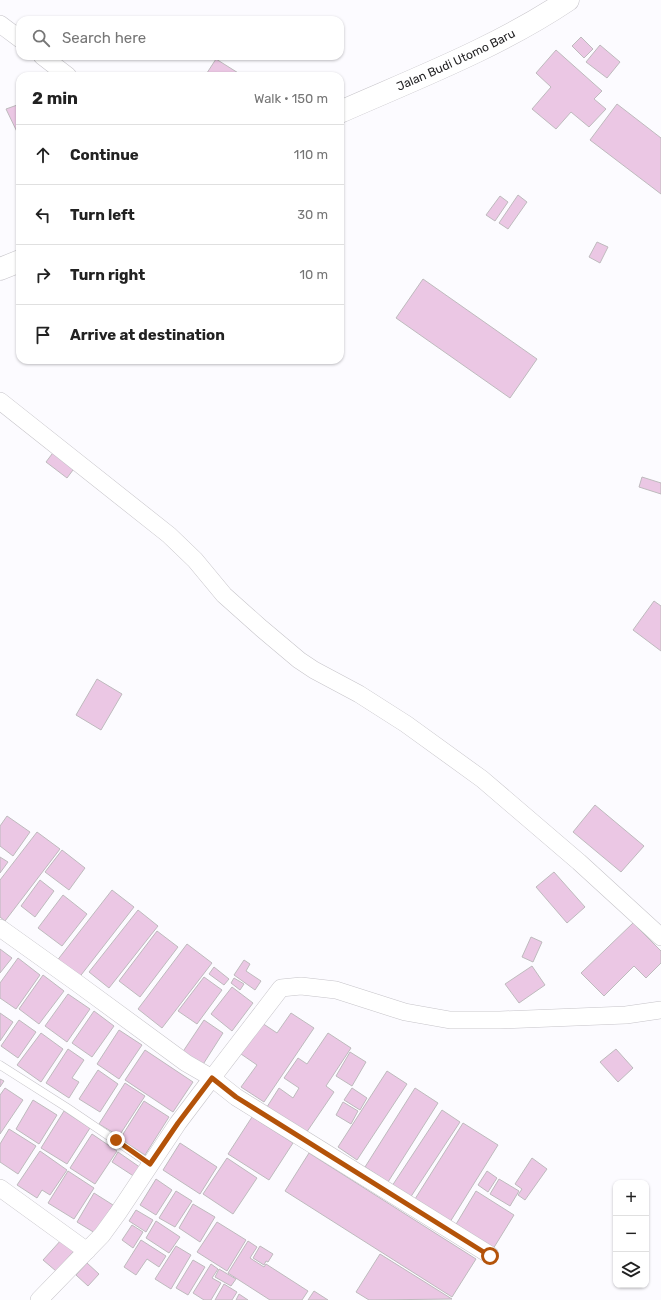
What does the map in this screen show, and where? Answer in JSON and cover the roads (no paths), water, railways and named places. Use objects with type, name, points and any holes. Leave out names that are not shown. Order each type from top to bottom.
[{"type":"street","name":"Jalan Budi Utomo Baru","points":[[344,110],[471,54],[548,14],[568,0]]},
{"type":"street","points":[[0,24],[16,36]]},
{"type":"street","points":[[47,60],[63,72]]},
{"type":"street","points":[[0,269],[16,263]]},
{"type":"street","points":[[0,401],[169,535],[195,560],[224,595],[299,660],[314,670],[359,694],[406,724],[482,780],[580,862],[661,937]]},
{"type":"street","points":[[0,928],[77,982],[186,1063],[212,1078],[236,1097],[490,1256]]},
{"type":"street","points":[[39,1300],[102,1236],[178,1123],[281,988],[301,986],[336,990],[405,1012],[450,1020],[500,1020],[626,1015],[661,1010]]},
{"type":"street","points":[[0,1188],[87,1251]]},
{"type":"lane","points":[[0,1066],[66,1107],[150,1164]]}]
